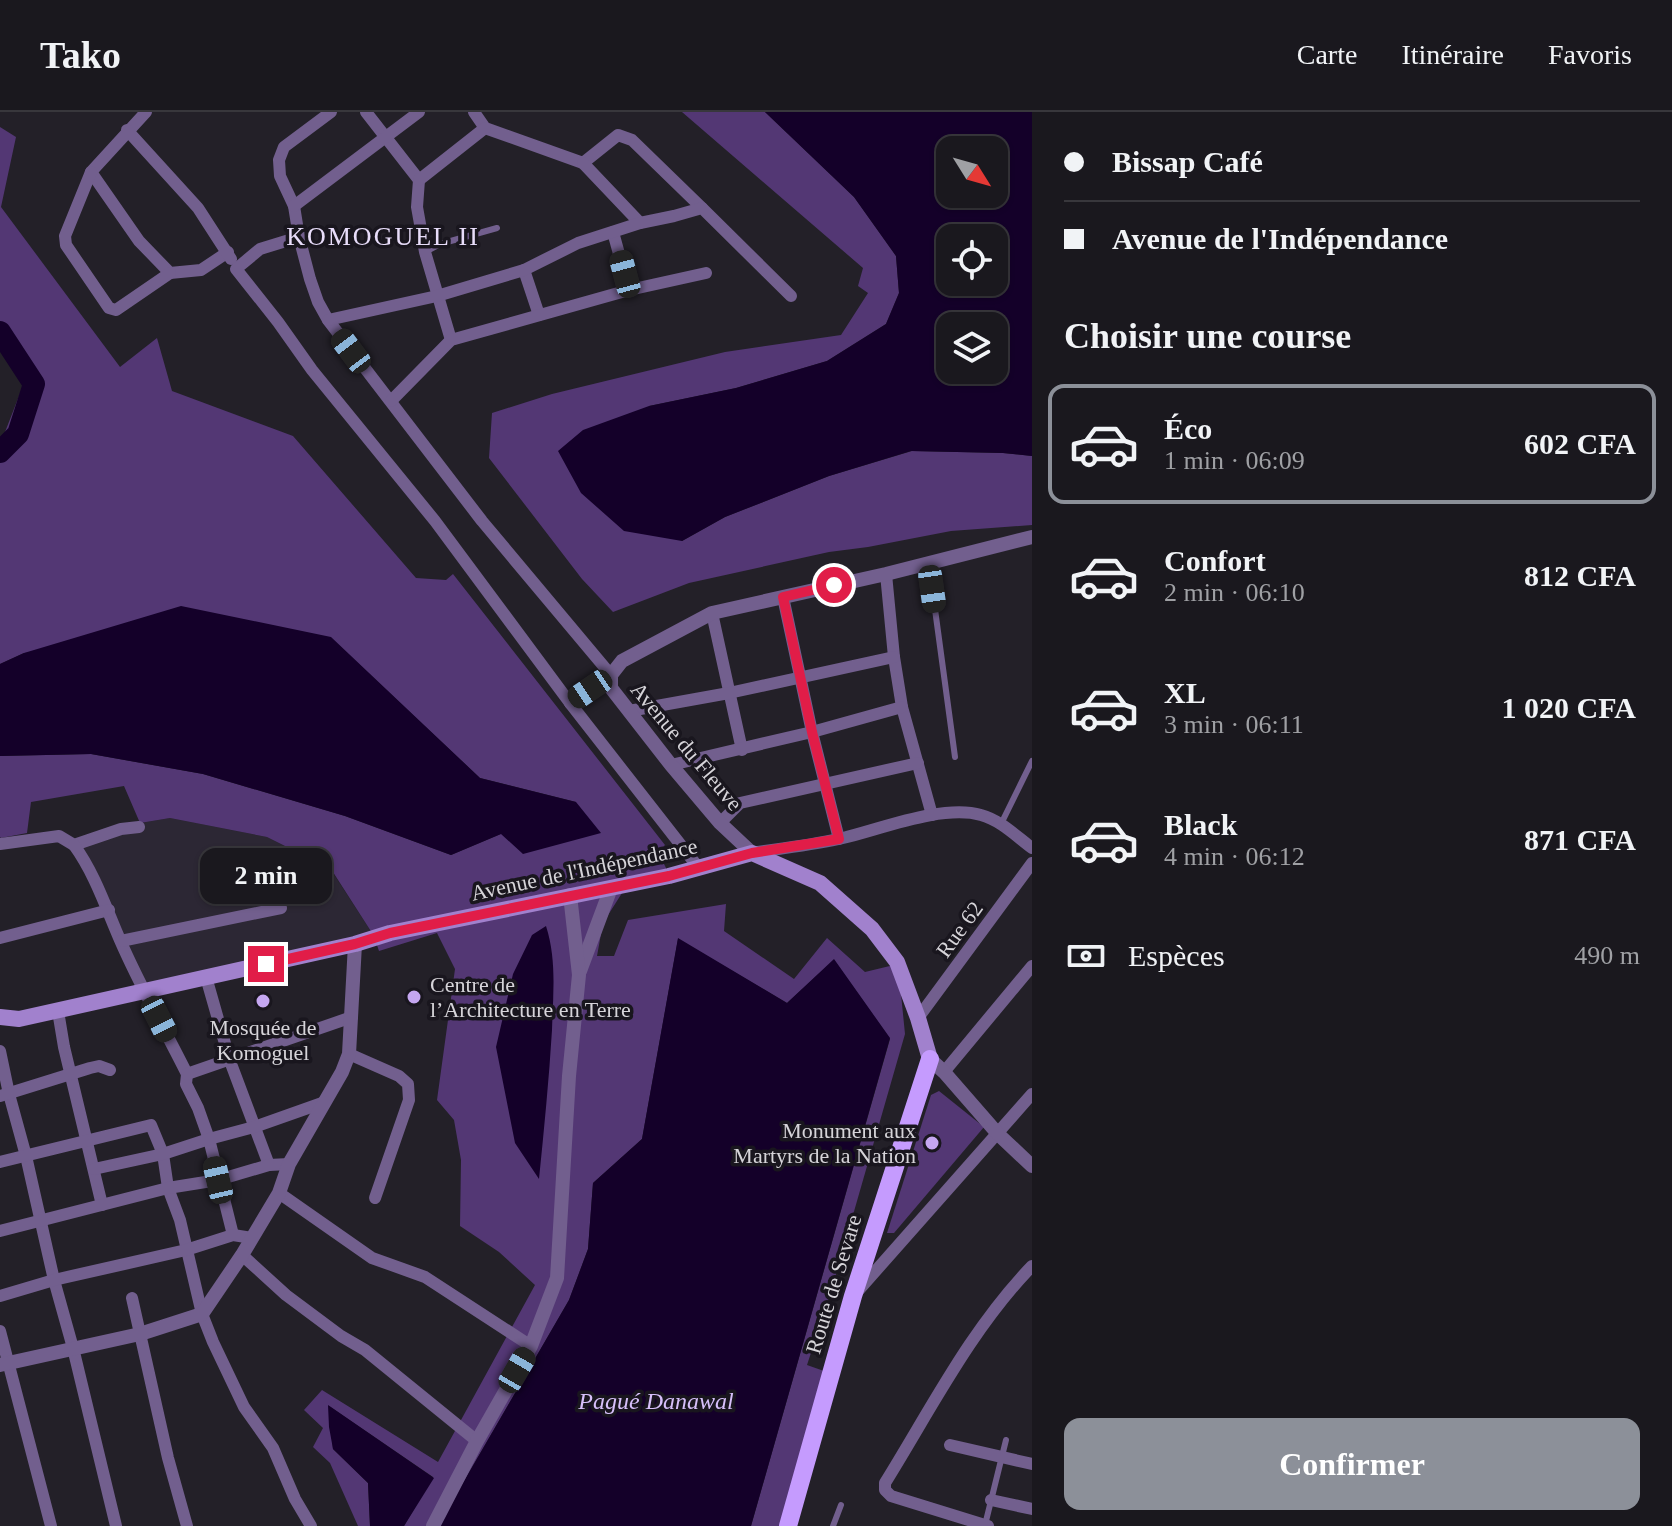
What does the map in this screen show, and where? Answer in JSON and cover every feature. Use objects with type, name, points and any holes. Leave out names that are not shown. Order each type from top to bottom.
[{"type":"main road","name":"Avenue de l'Indépendance","points":[[0,1017],[19,1019],[58,1011],[355,944],[390,933],[669,876],[752,853]]},
{"type":"main road","points":[[752,853],[820,883],[872,929],[897,962],[930,1059]]},
{"type":"main road","name":"Route de Sevare","points":[[788,1526],[853,1296],[930,1059]]},
{"type":"street","points":[[146,112],[91,172],[65,236],[66,245],[109,308],[116,310],[170,273],[201,270],[228,252]]},
{"type":"street","points":[[331,112],[284,147],[279,160],[280,176],[294,206],[314,290],[328,320],[482,521],[611,675],[570,703]]},
{"type":"street","points":[[366,112],[419,180],[417,207],[425,252],[451,340]]},
{"type":"street","points":[[294,206],[419,112]]},
{"type":"street","points":[[474,112],[485,128],[583,163],[640,223]]},
{"type":"street","points":[[419,180],[485,128]]},
{"type":"street","points":[[127,130],[198,208],[236,269],[312,370],[435,521],[570,703],[698,867]]},
{"type":"street","points":[[583,163],[618,135],[632,140],[791,296]]},
{"type":"street","points":[[91,172],[139,241],[170,273]]},
{"type":"street","points":[[328,320],[437,296],[524,270],[578,243],[640,223],[702,208]]},
{"type":"street","points":[[613,232],[629,290]]},
{"type":"street","points":[[236,269],[260,249],[299,237]]},
{"type":"street","points":[[524,270],[539,315]]},
{"type":"street","points":[[391,401],[451,340],[629,290],[706,273]]},
{"type":"street","name":"Avenue du Fleuve","points":[[752,853],[720,823],[611,688],[611,675],[622,661],[712,613],[1032,537]]},
{"type":"street","points":[[886,574],[902,707],[932,815]]},
{"type":"street","points":[[783,597],[839,839]]},
{"type":"street","points":[[712,613],[742,750]]},
{"type":"street","points":[[629,711],[894,657]]},
{"type":"street","points":[[671,765],[742,750],[902,707]]},
{"type":"street","points":[[720,823],[740,803],[918,763]]},
{"type":"street","points":[[752,853],[839,839],[932,815],[959,812],[981,815],[1001,824],[1032,848]]},
{"type":"street","points":[[74,845],[121,829],[139,827]]},
{"type":"street","points":[[0,844],[59,836],[74,845],[84,858],[145,992],[187,1074],[186,1084],[209,1139],[233,1235]]},
{"type":"street","name":"Rue 62","points":[[918,1018],[1032,863]]},
{"type":"street","points":[[579,975],[611,888]]},
{"type":"street","points":[[433,1526],[531,1346],[557,1278],[569,1076],[579,975],[570,895]]},
{"type":"street","points":[[121,941],[281,908]]},
{"type":"street","points":[[0,938],[109,910]]},
{"type":"street","points":[[4,1364],[140,1334],[202,1314],[279,1193],[289,1164],[342,1072],[349,1054],[355,944]]},
{"type":"street","points":[[944,1072],[1032,966]]},
{"type":"street","points":[[206,977],[230,1061],[269,1165]]},
{"type":"street","points":[[58,1011],[102,1205]]},
{"type":"street","points":[[187,1074],[352,1017]]},
{"type":"street","points":[[0,1051],[4,1095],[26,1156],[116,1526]]},
{"type":"street","points":[[349,1054],[399,1076],[408,1084],[409,1100],[375,1198]]},
{"type":"street","points":[[930,1059],[998,1134],[1032,1166]]},
{"type":"street","points":[[4,1095],[99,1066],[110,1070]]},
{"type":"street","points":[[853,1296],[1032,1094]]},
{"type":"street","points":[[94,1169],[163,1154],[325,1102]]},
{"type":"street","points":[[0,1162],[151,1125],[163,1154],[168,1188],[180,1220],[202,1314],[213,1342],[244,1407],[273,1448],[295,1499],[311,1526]]},
{"type":"street","points":[[0,1231],[168,1188],[218,1180],[269,1165],[289,1164]]},
{"type":"street","points":[[279,1193],[372,1258],[425,1277],[531,1346]]},
{"type":"street","points":[[0,1296],[54,1280],[186,1250],[233,1235],[252,1238]]},
{"type":"street","points":[[242,1255],[286,1295],[365,1350],[477,1441]]},
{"type":"street","points":[[986,1526],[891,1496],[885,1490],[885,1483],[954,1367],[991,1314],[1030,1274]]},
{"type":"street","points":[[132,1298],[168,1458],[187,1526]]},
{"type":"street","points":[[0,1331],[4,1364],[51,1526]]},
{"type":"street","points":[[950,1445],[1032,1464]]},
{"type":"street","points":[[991,1500],[1032,1509]]},
{"type":"lane","points":[[425,252],[440,244],[497,228]]},
{"type":"lane","points":[[928,561],[955,757]]},
{"type":"lane","points":[[1001,824],[1032,761]]},
{"type":"lane","points":[[986,1526],[1006,1440]]},
{"type":"lane","points":[[833,1526],[841,1505]]},
{"type":"shaded area","points":[[682,112],[765,112],[854,197],[896,256],[899,293],[886,324],[827,361],[736,388],[649,406],[682,541],[725,517],[829,476],[912,451],[1032,456],[1032,525],[951,531],[829,552],[689,583],[613,612],[582,579],[489,458],[492,413],[552,394],[725,352],[841,335],[868,293],[858,286],[863,268]]},
{"type":"shaded area","points":[[0,127],[16,137],[1,207],[120,367],[157,338],[172,391],[293,436],[416,578],[446,580],[453,574],[665,845],[658,852],[669,874],[629,882],[603,923],[597,956],[614,956],[628,920],[726,904],[724,931],[794,979],[827,938],[865,972],[898,964],[905,1034],[807,1365],[838,1376],[795,1526],[751,1526],[890,1039],[834,960],[787,1003],[678,939],[642,1139],[593,1183],[588,1249],[569,1300],[438,1526],[404,1526],[433,1477],[329,1406],[333,1449],[368,1483],[370,1526],[358,1526],[330,1463],[313,1447],[323,1428],[304,1410],[322,1390],[438,1462],[535,1285],[499,1252],[460,1226],[461,1160],[454,1120],[437,1100],[455,969],[437,933],[379,951],[374,936],[331,869],[267,837],[170,818],[140,823],[124,786],[31,802],[27,833],[1,838],[0,756],[91,754],[203,774],[345,816],[451,855],[576,802],[480,778],[330,637],[24,653],[0,664],[0,445],[26,378],[0,344]]},
{"type":"shaded area","points":[[170,818],[267,837],[331,870],[374,936],[143,988],[75,841]]},
{"type":"shaded area","points":[[939,1091],[984,1127],[894,1233],[887,1233],[931,1095]]},
{"type":"water","points":[[765,112],[1032,112],[1032,456],[911,451],[829,476],[725,517],[682,541],[624,531],[581,493],[558,451],[583,430],[649,406],[736,388],[827,361],[886,324],[899,293],[896,256],[854,197]]},
{"type":"water","points":[[181,606],[331,637],[480,778],[576,802],[601,833],[523,854],[501,834],[451,855],[345,816],[203,774],[91,754],[0,756],[0,664],[24,653]]},
{"type":"water","points":[[546,926],[553,965],[552,1030],[539,1179],[515,1143],[496,1047],[513,974],[532,935]]},
{"type":"water","name":"Pagué Danawal","points":[[678,938],[787,1003],[834,959],[890,1038],[751,1526],[438,1526],[569,1300],[588,1249],[593,1183],[642,1139]]},
{"type":"water","points":[[328,1405],[434,1478],[404,1526],[370,1526],[368,1483],[333,1449]]},
{"type":"waterway","points":[[0,332],[34,384],[18,434],[0,452]]},
{"type":"place","name":"Centre de l’Architecture en Terre","points":[[414,997]]},
{"type":"place","name":"Mosquée de Komoguel","points":[[263,1001]]},
{"type":"place","name":"Monument aux Martyrs de la Nation","points":[[932,1143]]},
{"type":"district","name":"KOMOGUEL II","points":[[383,236]]},
{"type":"route","points":[[266,964],[390,933],[669,876],[752,853],[839,839],[783,597],[834,585]]}]
